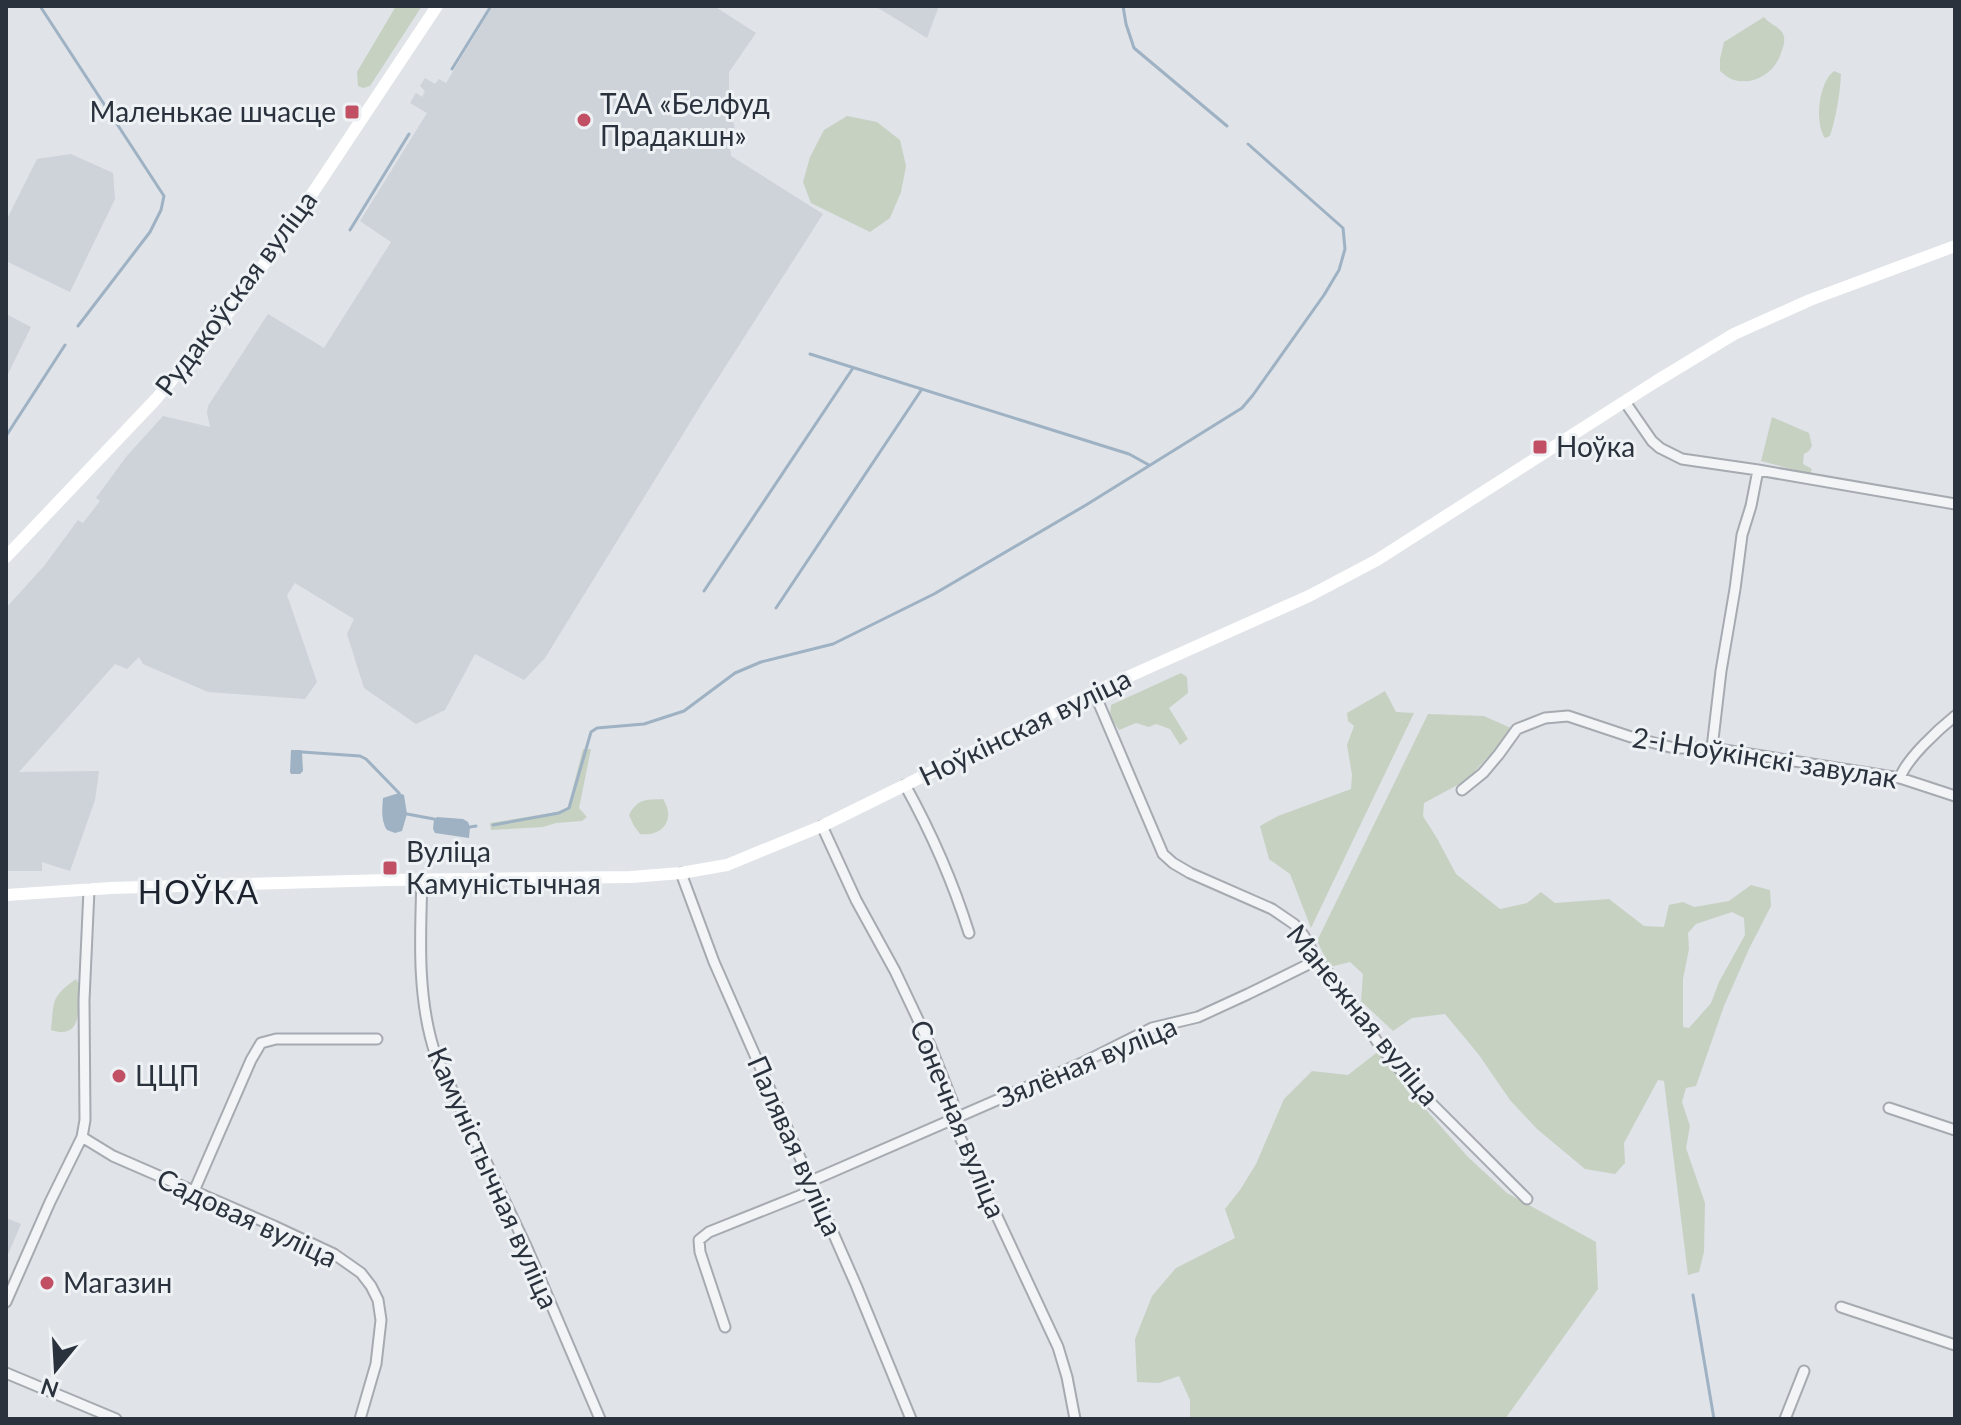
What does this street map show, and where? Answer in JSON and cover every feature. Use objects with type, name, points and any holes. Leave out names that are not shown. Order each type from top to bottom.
[{"type":"main road","name":"Рудакоўская вуліца","points":[[6,557],[156,399],[233,307],[282,239],[437,6]]},
{"type":"main road","name":"Ноўкінская вуліца","points":[[6,895],[387,880],[631,877],[727,865],[822,826],[1094,692],[1309,596],[1377,560],[1692,358],[1747,328],[1810,300],[1955,246]]},
{"type":"street","points":[[1625,402],[1652,441],[1672,455],[1697,462],[1955,504]]},
{"type":"street","points":[[1712,748],[1742,535],[1758,470]]},
{"type":"street","name":"Манежная вуліца","points":[[1094,692],[1163,854],[1190,873],[1272,909],[1294,924],[1381,1047],[1415,1087],[1527,1199]]},
{"type":"street","name":"2-і Ноўкінскі завулак","points":[[1462,790],[1483,773],[1517,729],[1545,718],[1568,716],[1674,748],[1712,748],[1900,778],[1955,796]]},
{"type":"street","points":[[1900,778],[1910,760],[1955,716]]},
{"type":"street","points":[[905,785],[958,898],[969,933]]},
{"type":"street","name":"Сонечная вуліца","points":[[822,826],[930,1045],[953,1103],[952,1120],[1048,1323],[1063,1362],[1075,1419]]},
{"type":"street","name":"Палявая вуліца","points":[[681,873],[714,962],[856,1285],[911,1419]]},
{"type":"street","name":"Камуністычная вуліца","points":[[422,880],[423,988],[429,1036],[527,1248],[600,1419]]},
{"type":"street","points":[[6,1302],[82,1137],[85,1120],[84,1000],[89,890]]},
{"type":"street","name":"Зялёная вуліца","points":[[725,1327],[700,1252],[699,1240],[709,1232],[1082,1063],[1152,1028],[1198,1017],[1317,960]]},
{"type":"street","points":[[194,1191],[261,1043],[276,1039],[377,1039]]},
{"type":"street","points":[[1889,1108],[1955,1130]]},
{"type":"street","name":"Садовая вуліца","points":[[82,1137],[113,1156],[334,1254],[361,1273],[378,1300],[381,1320],[376,1364],[360,1419]]},
{"type":"street","points":[[1841,1307],[1955,1345]]},
{"type":"street","points":[[1785,1419],[1804,1371]]},
{"type":"street","points":[[6,1373],[116,1419]]},
{"type":"shaded area","points":[[493,6],[714,6],[756,33],[729,72],[729,105],[737,137],[730,146],[731,156],[823,214],[545,658],[524,680],[475,654],[445,710],[416,724],[364,688],[347,634],[354,619],[295,583],[287,595],[317,682],[305,699],[208,692],[143,664],[139,657],[127,669],[115,664],[19,772],[99,771],[95,800],[70,871],[42,862],[42,871],[6,871],[6,608],[44,566],[78,520],[83,523],[100,501],[96,498],[126,457],[163,416],[210,427],[208,406],[268,314],[324,348],[391,242],[360,221],[427,113],[410,103],[416,93],[422,97],[425,91],[420,86],[425,78],[435,84],[439,79],[446,83]]},
{"type":"shaded area","points":[[875,6],[939,6],[927,38]]},
{"type":"shaded area","points":[[71,154],[113,173],[115,199],[70,292],[6,261],[6,221],[37,159]]},
{"type":"shaded area","points":[[6,314],[31,327],[6,378]]},
{"type":"shaded area","points":[[6,1218],[21,1224],[6,1259]]},
{"type":"green space","points":[[396,6],[422,6],[370,86],[358,86],[357,72]]},
{"type":"green space","points":[[1764,17],[1784,36],[1778,60],[1768,72],[1754,80],[1730,78],[1720,71],[1724,42]]},
{"type":"green space","points":[[1834,71],[1841,74],[1839,98],[1830,136],[1825,138],[1820,123],[1820,103],[1825,84]]},
{"type":"green space","points":[[847,116],[877,122],[900,140],[906,166],[901,192],[890,218],[870,232],[811,203],[803,182],[810,157],[824,130]]},
{"type":"green space","points":[[1772,417],[1809,433],[1812,446],[1804,454],[1803,464],[1812,469],[1810,474],[1761,461]]},
{"type":"green space","points":[[1181,673],[1187,677],[1188,693],[1169,708],[1188,739],[1180,745],[1170,729],[1156,724],[1149,727],[1136,723],[1119,730],[1110,717],[1111,705]]},
{"type":"green space","points":[[1385,691],[1396,712],[1414,713],[1311,928],[1290,874],[1269,859],[1260,826],[1278,816],[1351,789],[1347,745],[1354,726],[1348,721],[1347,713]]},
{"type":"green space","points":[[1428,714],[1484,716],[1513,729],[1467,780],[1424,803],[1423,816],[1456,874],[1500,909],[1527,903],[1541,892],[1555,903],[1609,899],[1644,926],[1664,927],[1669,905],[1683,902],[1694,907],[1729,901],[1751,885],[1770,890],[1771,906],[1724,1006],[1696,1086],[1686,1088],[1682,1102],[1690,1126],[1686,1148],[1705,1203],[1704,1252],[1699,1272],[1688,1275],[1664,1081],[1658,1080],[1624,1143],[1625,1163],[1615,1174],[1585,1169],[1537,1129],[1510,1100],[1479,1055],[1445,1014],[1412,1018],[1393,1031],[1361,1001],[1363,974],[1350,962],[1330,967],[1317,941]],"holes":[[[1732,912],[1744,918],[1745,935],[1711,1003],[1689,1028],[1683,1027],[1683,979],[1689,949],[1688,933],[1696,924]]]},
{"type":"green space","points":[[583,749],[591,749],[579,808],[587,817],[582,821],[543,827],[491,830],[490,823],[557,812],[568,807]]},
{"type":"green space","points":[[663,799],[668,813],[665,825],[655,833],[640,834],[629,815],[632,809],[643,801]]},
{"type":"green space","points":[[76,979],[79,1002],[74,1026],[62,1032],[51,1030],[55,1000]]},
{"type":"green space","points":[[1380,1050],[1411,1093],[1468,1157],[1507,1193],[1596,1242],[1598,1289],[1505,1419],[1190,1419],[1190,1400],[1179,1376],[1159,1383],[1137,1382],[1135,1339],[1152,1296],[1176,1268],[1235,1238],[1225,1209],[1256,1164],[1284,1099],[1312,1071],[1348,1075]]},
{"type":"water","points":[[291,750],[302,752],[303,771],[300,774],[290,772]]},
{"type":"water","points":[[399,793],[404,795],[407,814],[402,831],[395,833],[387,830],[384,823],[383,798]]},
{"type":"water","points":[[434,819],[468,822],[469,838],[435,833]]},
{"type":"waterway","points":[[40,6],[164,196],[150,232],[78,326]]},
{"type":"waterway","points":[[452,69],[491,6]]},
{"type":"waterway","points":[[1123,6],[1134,48],[1227,126]]},
{"type":"waterway","points":[[350,230],[409,134]]},
{"type":"waterway","points":[[493,825],[559,813],[569,808],[591,732],[597,728],[644,724],[684,711],[735,673],[761,662],[833,644],[934,594],[1242,408],[1324,295],[1339,270],[1345,249],[1343,228],[1248,144]]},
{"type":"waterway","points":[[6,436],[65,345]]},
{"type":"waterway","points":[[810,354],[1129,454],[1149,465]]},
{"type":"waterway","points":[[704,591],[853,368]]},
{"type":"waterway","points":[[776,608],[922,389]]},
{"type":"waterway","points":[[302,752],[360,756],[399,793]]},
{"type":"waterway","points":[[407,814],[434,819]]},
{"type":"waterway","points":[[470,827],[476,826]]},
{"type":"waterway","points":[[1693,1295],[1714,1419]]},
{"type":"place","name":"Маленькае шчасце","points":[[352,112]]},
{"type":"place","name":"ТАА «Белфуд Прадакшн»","points":[[584,120]]},
{"type":"place","name":"Ноўка","points":[[1540,447]]},
{"type":"place","name":"Вуліца Камуністычная","points":[[390,868]]},
{"type":"place","name":"ЦЦП","points":[[119,1076]]},
{"type":"place","name":"Магазин","points":[[47,1283]]},
{"type":"district","name":"НОЎКА","points":[[199,893]]}]
